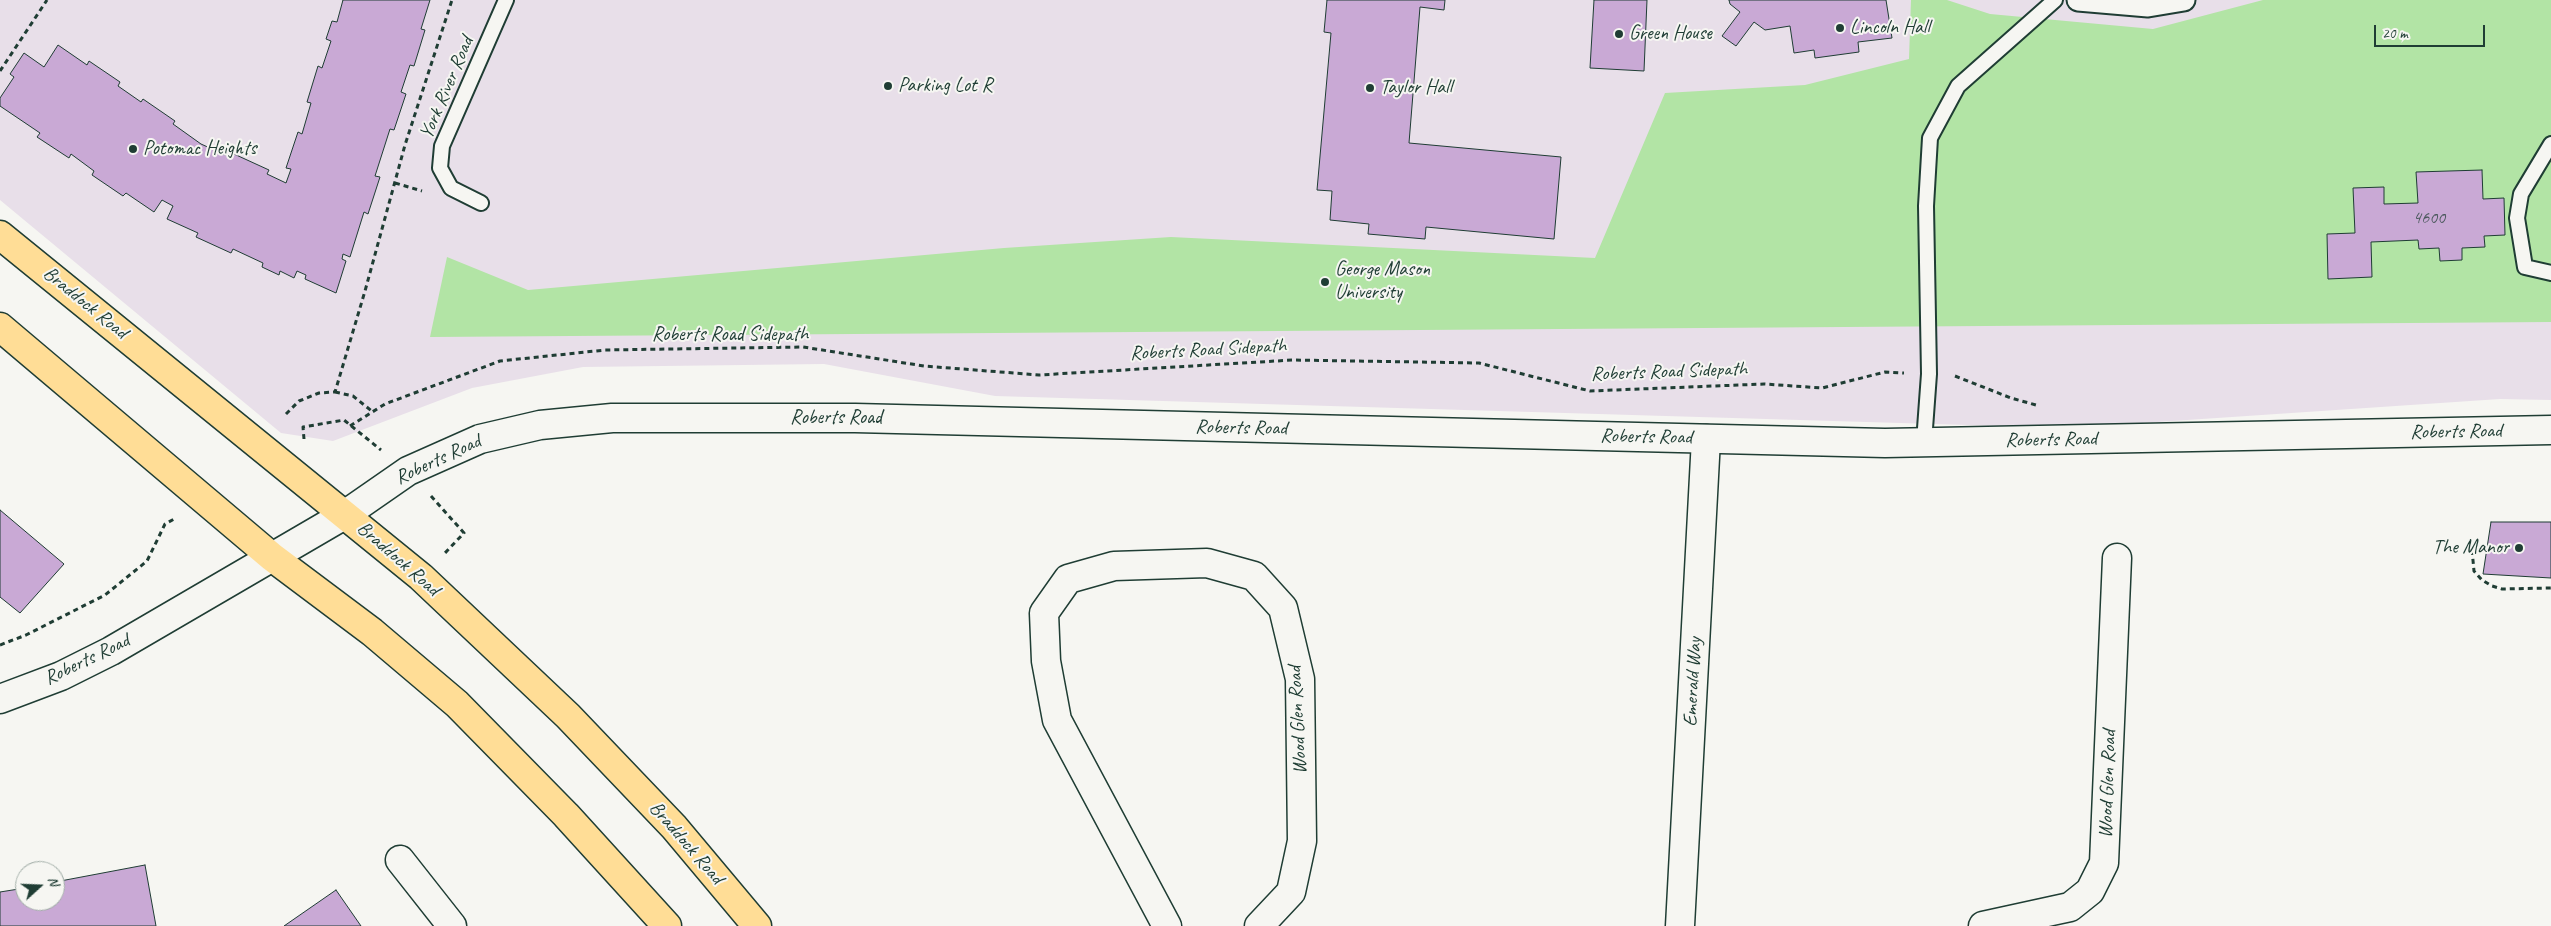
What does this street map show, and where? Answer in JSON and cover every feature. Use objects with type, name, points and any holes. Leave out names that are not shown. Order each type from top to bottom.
[{"type":"main road","name":"Braddock Road","points":[[0,234],[421,577],[568,716],[674,827],[757,926]]},
{"type":"main road","points":[[0,327],[272,557],[372,632],[457,704],[660,924]]},
{"type":"main road","name":"Roberts Road","points":[[0,699],[61,676],[111,651],[346,514],[408,471],[480,439],[540,424],[612,418],[856,418],[1706,439],[1924,442],[2551,430]]},
{"type":"main road","name":"Emerald Way","points":[[1680,926],[1706,439]]},
{"type":"main road","name":"Wood Glen Road","points":[[1983,926],[2070,907],[2090,891],[2104,863],[2117,558]]},
{"type":"main road","name":"Wood Glen Road","points":[[1167,926],[1057,720],[1046,661],[1044,613],[1068,579],[1114,566],[1207,563],[1254,576],[1283,608],[1300,679],[1302,841],[1291,892],[1259,926]]},
{"type":"main road","points":[[400,860],[452,926]]},
{"type":"street","points":[[2078,0],[2148,6],[2184,0]]},
{"type":"lane","name":"York River Road","points":[[481,203],[451,188],[440,168],[442,146],[506,0]]},
{"type":"lane","points":[[1924,442],[1929,374],[1926,206],[1930,138],[1958,86],[2056,0]]},
{"type":"lane","points":[[2551,144],[2521,194],[2517,218],[2525,267],[2551,273]]},
{"type":"path","points":[[0,71],[47,0]]},
{"type":"path","points":[[335,392],[394,183],[452,0]]},
{"type":"path","points":[[394,183],[424,192]]},
{"type":"path","name":"Roberts Road Sidepath","points":[[276,457],[304,439],[303,427],[344,420],[350,426],[385,404],[500,361],[604,350],[803,347],[924,366],[1039,375],[1293,360],[1479,363],[1590,391],[1764,384],[1822,388],[1885,372],[1954,375],[2011,398],[2045,407]]},
{"type":"path","points":[[286,414],[299,401],[319,393],[335,392],[353,396],[373,412]]},
{"type":"path","points":[[0,645],[26,635],[105,595],[147,561],[165,524],[206,500]]},
{"type":"path","points":[[2472,550],[2474,571],[2482,580],[2492,586],[2502,588],[2551,588]]},
{"type":"shaded area","name":"George Mason University","points":[[0,0],[2551,0],[2551,400],[2500,399],[2068,428],[995,396],[824,364],[583,367],[472,388],[333,441],[281,433],[0,200]]},
{"type":"green space","points":[[1911,0],[1947,0],[1990,14],[2153,29],[2263,0],[2551,0],[2551,322],[430,337],[447,257],[528,290],[1004,248],[1171,237],[1595,258],[1665,93],[1805,85],[1909,59]]},
{"type":"building","name":"Potomac Heights","points":[[343,0],[430,0],[421,29],[425,30],[414,66],[410,65],[401,92],[406,94],[394,130],[390,129],[375,176],[380,177],[368,214],[364,212],[350,257],[343,254],[342,259],[346,261],[336,293],[305,279],[306,275],[297,271],[294,278],[280,271],[279,275],[262,267],[263,263],[233,249],[231,253],[196,237],[198,233],[167,219],[173,206],[162,200],[154,212],[126,193],[123,196],[92,175],[94,171],[71,154],[69,158],[37,137],[40,133],[0,106],[0,98],[14,77],[10,74],[24,53],[44,67],[58,45],[87,65],[89,61],[120,82],[118,86],[141,102],[143,99],[175,121],[173,124],[201,144],[232,158],[234,154],[269,170],[267,174],[286,183],[291,169],[286,168],[298,132],[302,134],[311,103],[307,102],[318,66],[322,68],[331,41],[326,39],[332,21],[337,22]]},
{"type":"building","name":"Taylor Hall","points":[[1327,0],[1445,0],[1444,10],[1420,7],[1409,143],[1561,157],[1554,239],[1426,227],[1425,239],[1368,234],[1369,224],[1330,220],[1332,191],[1317,190],[1331,33],[1324,32]]},
{"type":"building","name":"Green House","points":[[1594,0],[1647,0],[1644,71],[1590,68]]},
{"type":"building","name":"Lincoln Hall","points":[[1729,0],[1886,0],[1892,38],[1858,42],[1859,52],[1815,58],[1814,50],[1794,53],[1790,26],[1765,30],[1754,22],[1736,46],[1722,36],[1740,12],[1730,4]]},
{"type":"building","points":[[2482,170],[2483,199],[2504,198],[2505,235],[2484,236],[2485,247],[2462,248],[2462,260],[2440,261],[2439,248],[2419,249],[2418,240],[2371,242],[2372,277],[2328,279],[2327,234],[2355,233],[2353,188],[2384,187],[2384,204],[2418,203],[2416,172]]},
{"type":"building","points":[[0,510],[64,564],[20,613],[0,597]]},
{"type":"building","name":"The Manor","points":[[2491,522],[2551,522],[2551,578],[2483,574]]},
{"type":"building","points":[[145,865],[156,926],[0,926],[0,892],[15,890],[15,911],[65,911],[65,880]]},
{"type":"building","points":[[336,890],[361,926],[284,926]]},
{"type":"place","name":"Lincoln Hall","points":[[1840,28]]},
{"type":"place","name":"Green House","points":[[1619,34]]},
{"type":"place","name":"Parking Lot R","points":[[888,86]]},
{"type":"place","name":"Taylor Hall","points":[[1370,88]]},
{"type":"place","name":"Potomac Heights","points":[[133,149]]},
{"type":"place","name":"George Mason University","points":[[1325,282]]},
{"type":"place","name":"The Manor","points":[[2519,548]]}]
